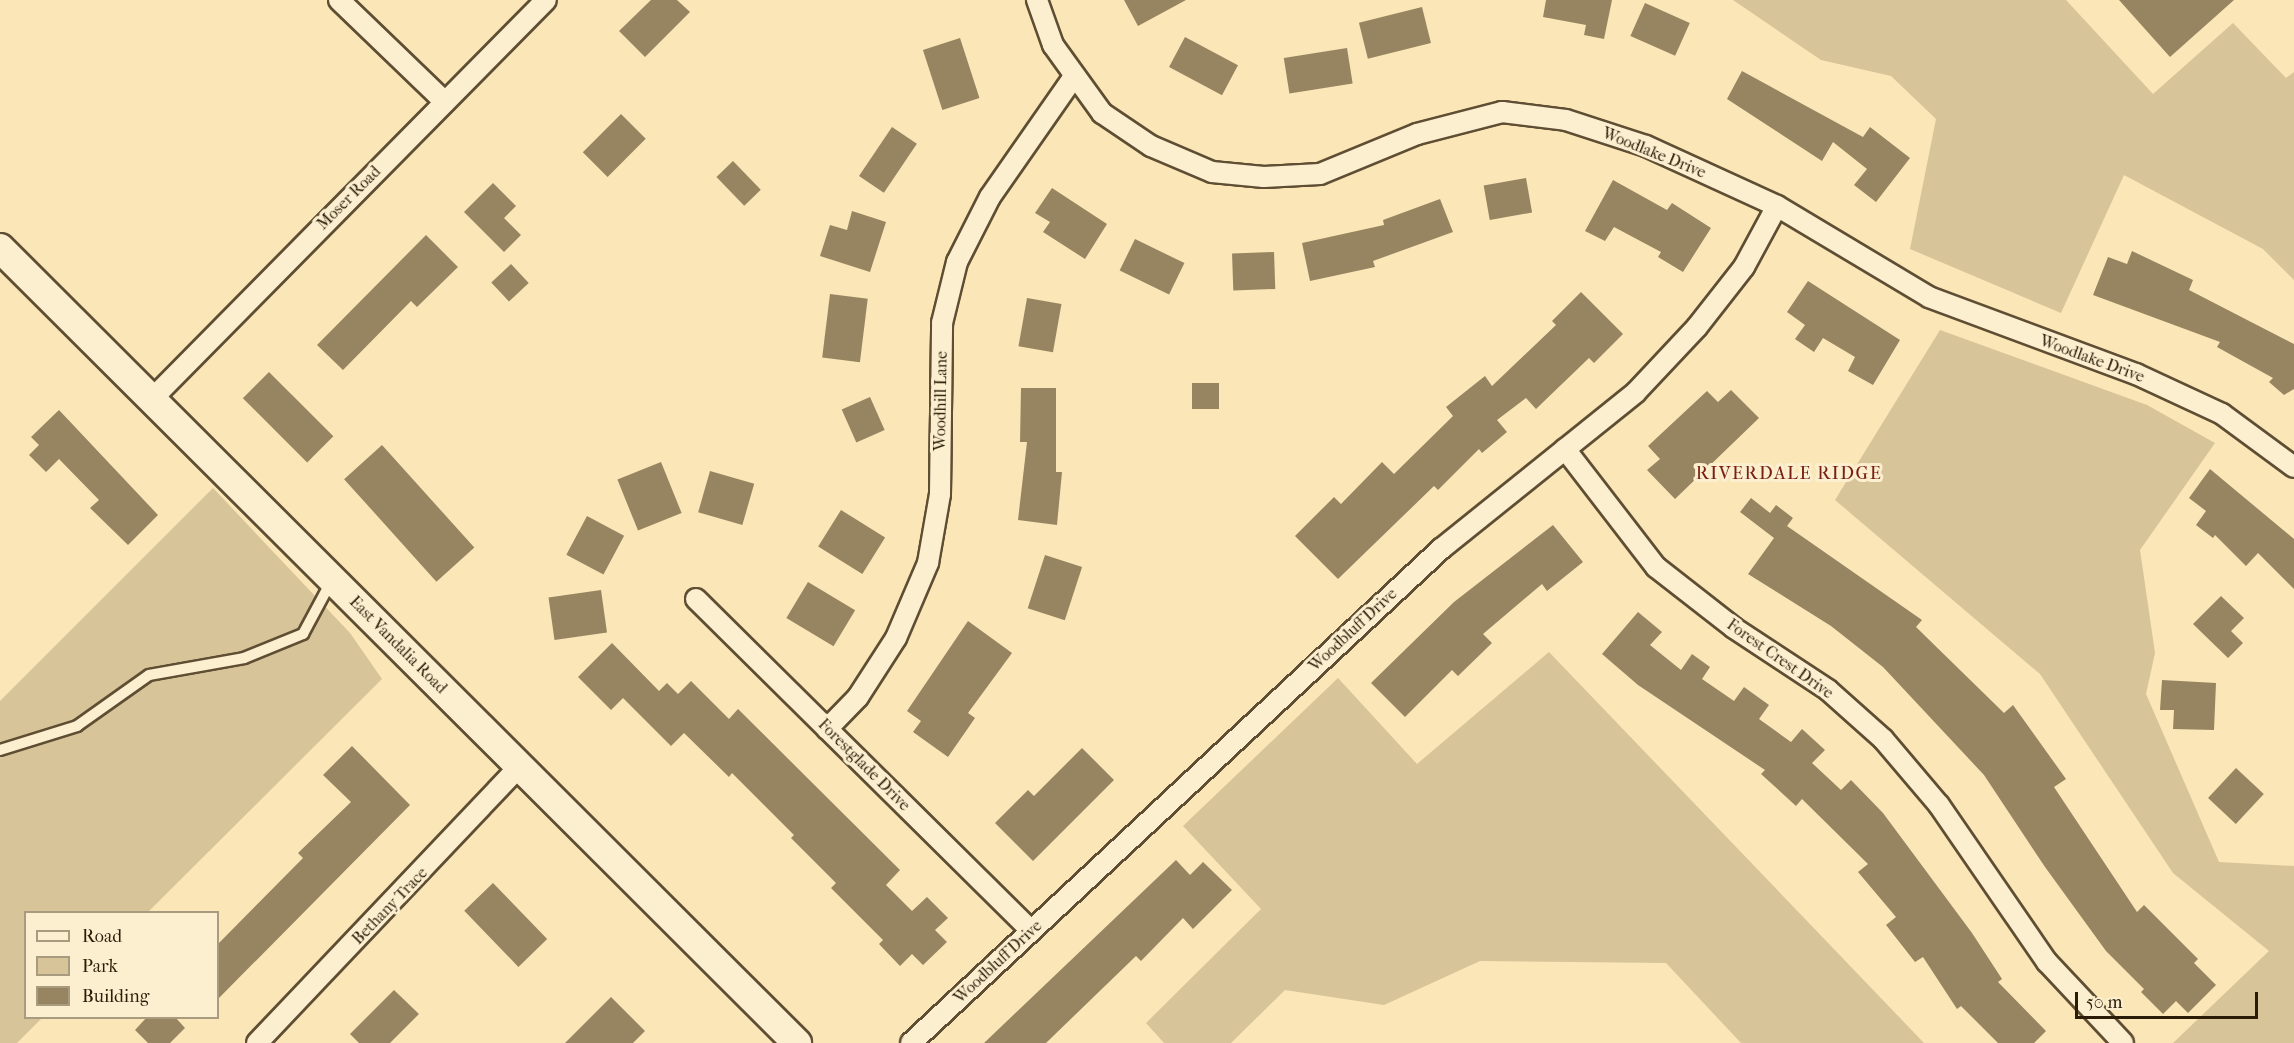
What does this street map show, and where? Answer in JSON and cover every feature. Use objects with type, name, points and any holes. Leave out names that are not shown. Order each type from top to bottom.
[{"type":"street","points":[[339,0],[444,102]]},
{"type":"street","name":"Moser Road","points":[[153,398],[546,0]]},
{"type":"street","name":"Woodlake Drive","points":[[1037,0],[1053,45],[1073,78],[1102,113],[1151,146],[1212,172],[1264,177],[1320,174],[1417,134],[1502,112],[1566,120],[1646,146],[1777,206],[1929,297],[2136,374],[2222,414],[2294,467]]},
{"type":"street","name":"Woodhill Lane","points":[[827,729],[858,697],[896,638],[928,563],[940,494],[942,323],[957,262],[990,197],[1073,78]]},
{"type":"street","name":"Woodbluff Drive","points":[[911,1043],[1441,549],[1636,392],[1697,327],[1744,267],[1777,206]]},
{"type":"street","name":"East Vandalia Road","points":[[0,248],[153,398],[332,580],[797,1043]]},
{"type":"street","name":"Forest Crest Drive","points":[[1564,449],[1656,567],[1734,628],[1828,690],[1883,739],[1939,805],[2047,962],[2123,1043]]},
{"type":"street","name":"Forestglade Drive","points":[[696,599],[1031,931]]},
{"type":"street","name":"Bethany Trace","points":[[257,1043],[520,766]]},
{"type":"lane","points":[[0,750],[77,726],[149,675],[244,658],[303,634],[332,580]]},
{"type":"green space","points":[[1733,0],[2066,0],[2153,94],[2233,23],[2286,78],[2294,72],[2294,280],[2263,249],[2124,175],[2061,313],[1910,249],[1936,119],[1891,76],[1821,60]]},
{"type":"green space","points":[[1940,330],[2147,405],[2215,443],[2140,550],[2155,653],[2146,694],[2219,862],[2294,866],[2294,1043],[2173,1043],[2269,951],[2173,873],[2040,674],[1835,500]]},
{"type":"green space","points":[[213,488],[350,633],[382,679],[149,911],[24,911],[24,1019],[41,1019],[17,1043],[0,1043],[0,701]]},
{"type":"green space","points":[[1549,652],[1924,1043],[1741,1043],[1666,963],[1480,961],[1384,1005],[1285,990],[1231,1043],[1164,1043],[1146,1023],[1261,909],[1183,826],[1338,678],[1417,764]]},
{"type":"building","points":[[651,0],[677,0],[690,12],[645,57],[619,31]]},
{"type":"building","points":[[1124,0],[1186,0],[1138,26]]},
{"type":"building","points":[[1546,0],[1612,0],[1604,39],[1584,35],[1586,25],[1543,17]]},
{"type":"building","points":[[2119,0],[2234,0],[2170,57]]},
{"type":"building","points":[[1645,3],[1690,23],[1675,56],[1630,36]]},
{"type":"building","points":[[1422,7],[1431,43],[1368,59],[1359,23]]},
{"type":"building","points":[[1185,37],[1238,65],[1222,95],[1169,67]]},
{"type":"building","points":[[960,38],[979,98],[942,110],[923,50]]},
{"type":"building","points":[[1347,48],[1353,84],[1289,94],[1284,58]]},
{"type":"building","points":[[1742,71],[1863,137],[1870,127],[1910,158],[1876,202],[1854,185],[1867,169],[1833,142],[1822,161],[1727,99]]},
{"type":"building","points":[[621,114],[646,139],[608,177],[583,152]]},
{"type":"building","points":[[892,127],[917,144],[884,193],[859,176]]},
{"type":"building","points":[[733,161],[761,190],[744,206],[716,177]]},
{"type":"building","points":[[1526,178],[1532,212],[1490,220],[1484,185]]},
{"type":"building","points":[[1613,180],[1667,210],[1672,203],[1711,228],[1683,272],[1658,257],[1661,252],[1614,227],[1605,241],[1585,231]]},
{"type":"building","points":[[493,183],[516,206],[504,218],[521,235],[504,252],[464,212]]},
{"type":"building","points":[[1052,188],[1107,224],[1085,259],[1043,232],[1050,222],[1035,213]]},
{"type":"building","points":[[1440,199],[1453,232],[1373,261],[1375,267],[1310,281],[1302,243],[1384,225],[1383,220]]},
{"type":"building","points":[[852,211],[886,222],[870,272],[820,256],[830,225],[847,230]]},
{"type":"building","points":[[426,235],[458,267],[417,307],[411,301],[343,370],[317,345]]},
{"type":"building","points":[[1135,239],[1184,263],[1169,295],[1120,270]]},
{"type":"building","points":[[2132,251],[2193,280],[2189,290],[2294,344],[2294,389],[2284,395],[2269,382],[2273,378],[2217,347],[2220,342],[2093,295],[2108,257],[2127,264]]},
{"type":"building","points":[[1274,252],[1275,289],[1233,290],[1232,253]]},
{"type":"building","points":[[511,264],[529,283],[509,301],[491,282]]},
{"type":"building","points":[[1808,281],[1900,340],[1873,385],[1848,371],[1855,357],[1823,338],[1814,352],[1795,339],[1805,325],[1787,312]]},
{"type":"building","points":[[1581,292],[1623,334],[1594,363],[1589,358],[1536,409],[1526,398],[1497,420],[1507,432],[1482,453],[1479,449],[1438,490],[1434,486],[1338,579],[1295,536],[1334,497],[1341,504],[1382,462],[1394,474],[1453,416],[1446,407],[1485,376],[1492,386],[1556,325],[1552,321]]},
{"type":"building","points":[[830,294],[868,299],[860,362],[822,358]]},
{"type":"building","points":[[1027,298],[1061,304],[1053,352],[1018,346]]},
{"type":"building","points":[[269,372],[333,436],[307,463],[243,398]]},
{"type":"building","points":[[1192,383],[1219,383],[1219,409],[1192,409]]},
{"type":"building","points":[[1021,388],[1056,388],[1056,472],[1062,472],[1057,525],[1018,520],[1027,442],[1020,442]]},
{"type":"building","points":[[1731,390],[1759,418],[1675,499],[1647,470],[1660,459],[1648,446],[1707,391],[1718,402]]},
{"type":"building","points":[[870,397],[885,430],[856,442],[842,410]]},
{"type":"building","points":[[59,410],[158,515],[128,545],[90,508],[99,500],[59,459],[46,472],[29,455],[39,445],[31,437]]},
{"type":"building","points":[[382,445],[474,548],[436,582],[344,479]]},
{"type":"building","points":[[661,462],[682,513],[638,531],[617,480]]},
{"type":"building","points":[[2210,469],[2294,539],[2294,589],[2258,553],[2246,566],[2215,535],[2213,538],[2196,525],[2206,511],[2189,498]]},
{"type":"building","points":[[710,471],[754,484],[742,525],[698,512]]},
{"type":"building","points":[[1751,498],[1770,513],[1776,505],[1793,518],[1787,526],[1922,620],[1916,627],[2004,713],[2013,705],[2066,779],[2054,787],[2137,912],[2144,905],[2198,959],[2194,963],[2216,985],[2188,1013],[2176,1001],[2163,1014],[2141,992],[2144,989],[2106,951],[2045,867],[1984,775],[1883,667],[1831,626],[1748,574],[1774,538],[1740,512]]},
{"type":"building","points":[[841,510],[885,538],[862,574],[818,546]]},
{"type":"building","points":[[587,516],[624,536],[603,575],[566,555]]},
{"type":"building","points":[[1553,525],[1583,562],[1547,591],[1542,584],[1483,634],[1492,643],[1458,676],[1452,670],[1405,717],[1371,683],[1454,602]]},
{"type":"building","points":[[1045,555],[1082,567],[1065,620],[1028,608]]},
{"type":"building","points":[[808,582],[855,610],[834,646],[786,618]]},
{"type":"building","points":[[601,590],[607,633],[555,640],[549,597]]},
{"type":"building","points":[[2221,596],[2244,618],[2231,631],[2243,643],[2228,658],[2193,624]]},
{"type":"building","points":[[1638,612],[1662,632],[1650,645],[1681,670],[1692,654],[1710,667],[1702,679],[1734,701],[1744,687],[1769,705],[1759,719],[1791,742],[1802,729],[1825,750],[1812,763],[1841,790],[1851,780],[1883,813],[1972,933],[2002,979],[1998,982],[2046,1031],[2034,1043],[1998,1043],[1961,1006],[1957,1009],[1923,957],[1915,962],[1886,925],[1896,917],[1858,872],[1868,864],[1802,799],[1796,806],[1761,774],[1765,770],[1638,685],[1602,654]]},
{"type":"building","points":[[968,621],[1012,653],[968,713],[975,718],[948,757],[913,732],[921,721],[907,711]]},
{"type":"building","points":[[612,643],[659,691],[667,683],[678,694],[691,681],[729,719],[738,709],[900,870],[886,885],[912,911],[927,897],[948,918],[935,930],[947,942],[923,965],[912,954],[900,966],[879,944],[883,940],[831,888],[836,883],[791,838],[794,835],[732,773],[729,777],[684,733],[671,746],[623,698],[611,710],[578,677]]},
{"type":"building","points":[[2162,680],[2216,683],[2214,730],[2173,729],[2174,710],[2160,710]]},
{"type":"building","points":[[352,746],[410,805],[219,998],[219,943],[303,858],[298,853],[351,802],[323,775]]},
{"type":"building","points":[[1082,748],[1114,780],[1033,861],[995,823],[1028,790],[1034,796]]},
{"type":"building","points":[[2236,768],[2264,794],[2236,824],[2208,798]]},
{"type":"building","points":[[1176,860],[1190,875],[1203,862],[1232,890],[1193,929],[1183,918],[1141,961],[1136,956],[1046,1043],[984,1043]]},
{"type":"building","points":[[493,883],[547,939],[518,967],[464,911]]},
{"type":"building","points":[[394,990],[419,1014],[390,1043],[359,1043],[350,1034]]},
{"type":"building","points":[[611,997],[645,1031],[633,1043],[565,1043]]},
{"type":"building","points":[[145,1019],[177,1019],[185,1028],[170,1043],[148,1043],[135,1030]]},
{"type":"district","name":"RIVERDALE RIDGE","points":[[1789,474]]}]
